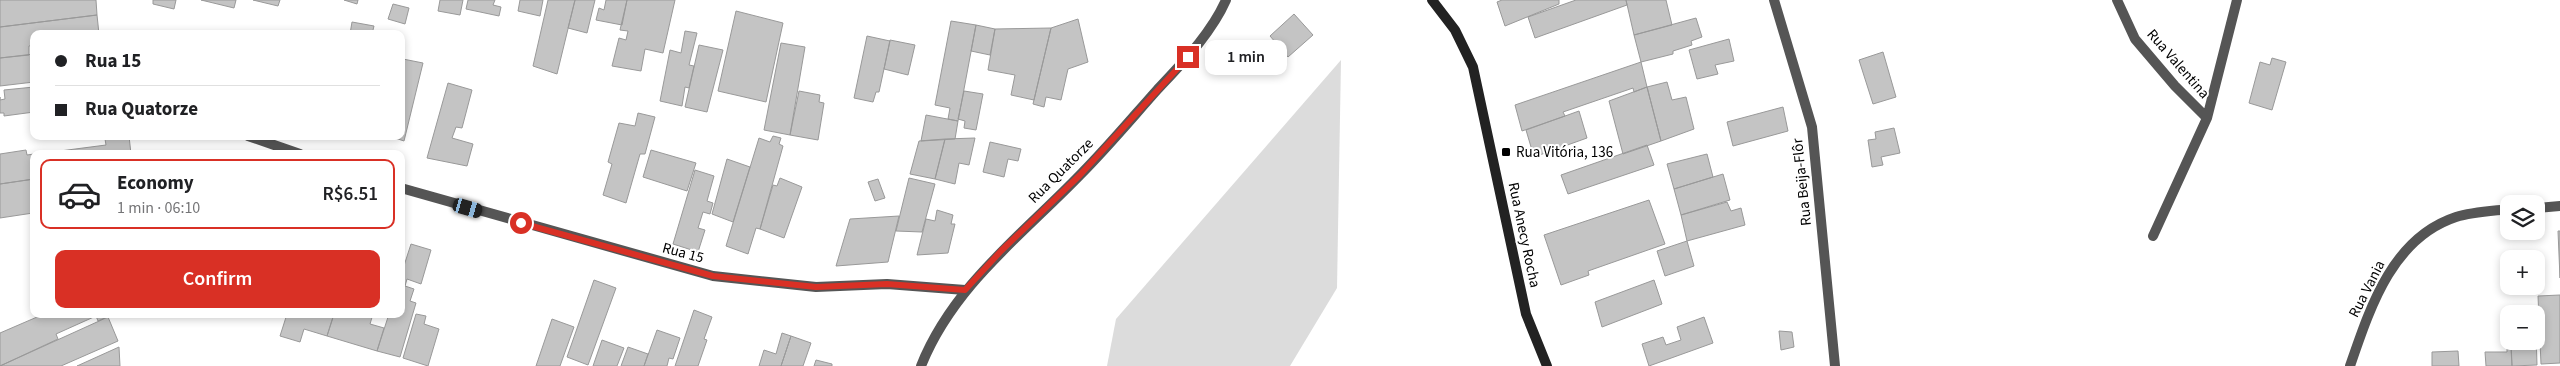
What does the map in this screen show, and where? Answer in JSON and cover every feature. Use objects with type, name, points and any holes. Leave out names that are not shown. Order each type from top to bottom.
[{"type":"street","name":"Rua Quatorze","points":[[921,366],[930,344],[965,290],[1001,251],[1080,175],[1188,57],[1220,14],[1226,0]]},
{"type":"street","name":"Rua Anecy Rocha","points":[[1432,0],[1455,30],[1473,67],[1526,314],[1547,366]]},
{"type":"street","name":"Rua Beija-Flôr","points":[[1774,0],[1812,127],[1835,366]]},
{"type":"street","name":"Rua Valentina","points":[[2117,0],[2134,39],[2175,86],[2207,118]]},
{"type":"street","points":[[2152,236],[2207,118],[2237,0]]},
{"type":"street","points":[[260,140],[288,150]]},
{"type":"street","name":"Rua 15","points":[[405,189],[713,276],[816,287],[887,284],[965,290]]},
{"type":"street","points":[[2545,207],[2560,206]]},
{"type":"street","name":"Rua Vania","points":[[2350,366],[2368,314],[2386,278],[2406,249],[2429,228],[2457,216],[2500,210]]},
{"type":"shaded area","points":[[1341,60],[1337,288],[1290,366],[1107,366],[1116,319]]},
{"type":"building","points":[[0,0],[96,0],[97,15],[0,27]]},
{"type":"building","points":[[153,0],[176,0],[174,9],[153,4]]},
{"type":"building","points":[[201,0],[236,0],[234,8]]},
{"type":"building","points":[[253,0],[280,0],[278,6]]},
{"type":"building","points":[[344,0],[358,0],[357,4]]},
{"type":"building","points":[[440,0],[463,0],[460,15],[438,11]]},
{"type":"building","points":[[468,0],[495,0],[493,5],[501,7],[499,16],[466,9]]},
{"type":"building","points":[[520,0],[543,0],[540,16],[518,11]]},
{"type":"building","points":[[548,0],[575,0],[557,74],[533,66]]},
{"type":"building","points":[[575,0],[595,0],[587,33],[568,28]]},
{"type":"building","points":[[606,0],[627,0],[622,25],[596,20],[599,8],[604,10]]},
{"type":"building","points":[[627,0],[675,0],[663,53],[645,49],[641,71],[612,66],[619,38],[626,40],[628,31],[620,30]]},
{"type":"building","points":[[1502,0],[1559,0],[1559,4],[1505,26],[1497,2]]},
{"type":"building","points":[[1576,0],[1626,0],[1627,5],[1535,38],[1528,17]]},
{"type":"building","points":[[1626,0],[1666,0],[1672,25],[1634,35]]},
{"type":"building","points":[[393,4],[409,8],[405,24],[388,19]]},
{"type":"building","points":[[736,11],[783,23],[766,102],[718,91]]},
{"type":"building","points":[[1294,14],[1313,35],[1288,57],[1270,36]]},
{"type":"building","points":[[97,15],[99,30],[30,30],[29,55],[0,58],[0,27]]},
{"type":"building","points":[[1696,18],[1702,37],[1691,41],[1692,45],[1673,51],[1673,54],[1641,62],[1634,35]]},
{"type":"building","points":[[1078,19],[1088,62],[1068,69],[1061,100],[1046,97],[1044,107],[1033,104],[1051,28]]},
{"type":"building","points":[[951,21],[976,25],[958,121],[948,119],[950,108],[935,105]]},
{"type":"building","points":[[352,22],[374,26],[373,30],[351,30]]},
{"type":"building","points":[[976,25],[995,29],[990,55],[971,51]]},
{"type":"building","points":[[1051,28],[1034,100],[1011,95],[1015,75],[988,70],[995,29]]},
{"type":"building","points":[[685,31],[697,33],[689,65],[694,66],[689,88],[685,87],[682,106],[660,101],[670,50],[681,53]]},
{"type":"building","points":[[867,36],[890,41],[879,92],[876,92],[873,102],[854,98]]},
{"type":"building","points":[[1729,39],[1734,61],[1715,65],[1718,74],[1697,79],[1689,50]]},
{"type":"building","points":[[890,40],[915,45],[908,75],[884,69]]},
{"type":"building","points":[[781,43],[805,47],[790,135],[764,130]]},
{"type":"building","points":[[699,45],[723,50],[707,112],[685,107]]},
{"type":"building","points":[[1883,52],[1896,97],[1873,104],[1859,60]]},
{"type":"building","points":[[30,54],[30,82],[0,86],[0,58]]},
{"type":"building","points":[[2272,58],[2286,62],[2272,110],[2249,103],[2260,62],[2270,65]]},
{"type":"building","points":[[405,59],[423,63],[405,137]]},
{"type":"building","points":[[1641,62],[1647,87],[1634,92],[1633,88],[1563,112],[1565,116],[1522,131],[1515,105]]},
{"type":"building","points":[[1667,82],[1672,100],[1686,97],[1694,129],[1661,141],[1647,87]]},
{"type":"building","points":[[448,83],[472,90],[462,128],[456,127],[452,138],[473,144],[467,166],[427,158]]},
{"type":"building","points":[[30,87],[30,113],[4,116],[4,113],[0,113],[0,100],[5,99],[4,90]]},
{"type":"building","points":[[1647,87],[1661,141],[1623,154],[1609,101]]},
{"type":"building","points":[[799,91],[820,95],[819,102],[824,103],[818,140],[790,135]]},
{"type":"building","points":[[964,91],[983,94],[976,130],[964,128],[965,121],[958,119]]},
{"type":"building","points":[[1783,107],[1788,131],[1733,146],[1727,122]]},
{"type":"building","points":[[1579,111],[1587,138],[1534,157],[1526,130]]},
{"type":"building","points":[[638,113],[655,117],[645,154],[640,154],[626,203],[603,195],[612,164],[608,162],[619,123],[635,126]]},
{"type":"building","points":[[926,115],[958,121],[955,139],[921,141]]},
{"type":"building","points":[[1894,128],[1900,153],[1881,157],[1883,165],[1872,167],[1868,140],[1876,139],[1875,132]]},
{"type":"building","points":[[773,136],[781,138],[779,144],[783,146],[760,229],[756,228],[748,254],[726,246],[759,138],[770,142]]},
{"type":"building","points":[[975,138],[969,165],[959,163],[955,184],[935,179],[945,139]]},
{"type":"building","points":[[945,139],[935,179],[910,174],[919,141]]},
{"type":"building","points":[[105,140],[129,140],[131,150],[68,150],[106,145]]},
{"type":"building","points":[[990,142],[1021,149],[1018,161],[1008,159],[1004,177],[983,172]]},
{"type":"building","points":[[1647,145],[1654,165],[1568,194],[1561,175]]},
{"type":"building","points":[[26,150],[27,155],[30,155],[30,180],[0,184],[0,154]]},
{"type":"building","points":[[651,150],[696,163],[687,191],[643,177]]},
{"type":"building","points":[[1707,154],[1713,177],[1674,189],[1667,164]]},
{"type":"building","points":[[727,159],[750,167],[733,222],[712,214]]},
{"type":"building","points":[[695,170],[714,176],[707,201],[713,203],[710,214],[703,212],[698,228],[705,230],[698,252],[673,244]]},
{"type":"building","points":[[1723,174],[1730,200],[1681,215],[1674,189]]},
{"type":"building","points":[[780,178],[802,187],[784,238],[760,229],[773,185],[777,186]]},
{"type":"building","points":[[909,178],[935,184],[922,232],[896,231]]},
{"type":"building","points":[[878,179],[885,198],[875,201],[868,182]]},
{"type":"building","points":[[30,180],[30,213],[0,218],[0,184]]},
{"type":"building","points":[[1649,200],[1665,244],[1588,271],[1589,275],[1561,285],[1544,235]]},
{"type":"building","points":[[1727,202],[1731,211],[1741,208],[1745,225],[1687,241],[1681,215]]},
{"type":"building","points":[[937,210],[953,215],[951,224],[955,224],[948,253],[917,255],[926,219],[935,221]]},
{"type":"building","points":[[899,216],[888,262],[836,266],[850,219]]},
{"type":"building","points":[[2558,231],[2560,231],[2560,278]]},
{"type":"building","points":[[1687,241],[1694,266],[1665,276],[1657,251]]},
{"type":"building","points":[[411,244],[431,250],[421,284],[407,279],[405,286],[405,263]]},
{"type":"building","points":[[594,280],[616,288],[588,365],[567,357]]},
{"type":"building","points":[[1654,280],[1662,304],[1602,327],[1595,302]]},
{"type":"building","points":[[405,286],[414,289],[410,301],[416,303],[400,357],[377,351],[388,318],[405,318]]},
{"type":"building","points":[[2560,295],[2560,363],[2541,364],[2540,350],[2545,350],[2545,305],[2538,305],[2538,296]]},
{"type":"building","points":[[694,310],[712,317],[704,339],[707,340],[698,366],[675,366]]},
{"type":"building","points":[[416,314],[426,316],[424,324],[439,329],[428,366],[403,358]]},
{"type":"building","points":[[1704,317],[1713,343],[1649,366],[1642,344],[1663,337],[1666,345],[1681,340],[1677,327]]},
{"type":"building","points":[[35,318],[92,318],[56,334],[58,339],[0,366],[0,333]]},
{"type":"building","points":[[106,318],[108,318],[118,341],[61,366],[0,366]]},
{"type":"building","points":[[286,318],[333,318],[327,336],[304,329],[300,342],[280,336]]},
{"type":"building","points":[[333,318],[372,318],[370,324],[384,328],[377,351],[327,336]]},
{"type":"building","points":[[552,319],[574,327],[560,366],[536,366]]},
{"type":"building","points":[[657,330],[680,338],[673,359],[669,358],[667,366],[644,366]]},
{"type":"building","points":[[1779,331],[1792,332],[1794,347],[1781,350]]},
{"type":"building","points":[[782,333],[791,336],[781,366],[759,366],[764,350],[776,354]]},
{"type":"building","points":[[791,336],[811,343],[803,366],[781,366]]},
{"type":"building","points":[[602,340],[624,348],[617,366],[593,366]]},
{"type":"building","points":[[119,347],[120,366],[77,366]]},
{"type":"building","points":[[628,347],[648,354],[644,366],[621,366]]},
{"type":"building","points":[[2507,350],[2511,350],[2512,366],[2486,366],[2485,352],[2507,352]]},
{"type":"building","points":[[2511,350],[2537,350],[2537,365],[2512,366]]},
{"type":"building","points":[[2458,351],[2459,366],[2432,366],[2432,352]]},
{"type":"building","points":[[816,360],[832,364],[832,366],[814,366]]},
{"type":"place","name":"Rua Vitória, 136","points":[[1506,152]]},
{"type":"route","points":[[521,223],[713,276],[816,287],[887,284],[965,290],[1001,251],[1080,175],[1188,57]]}]
